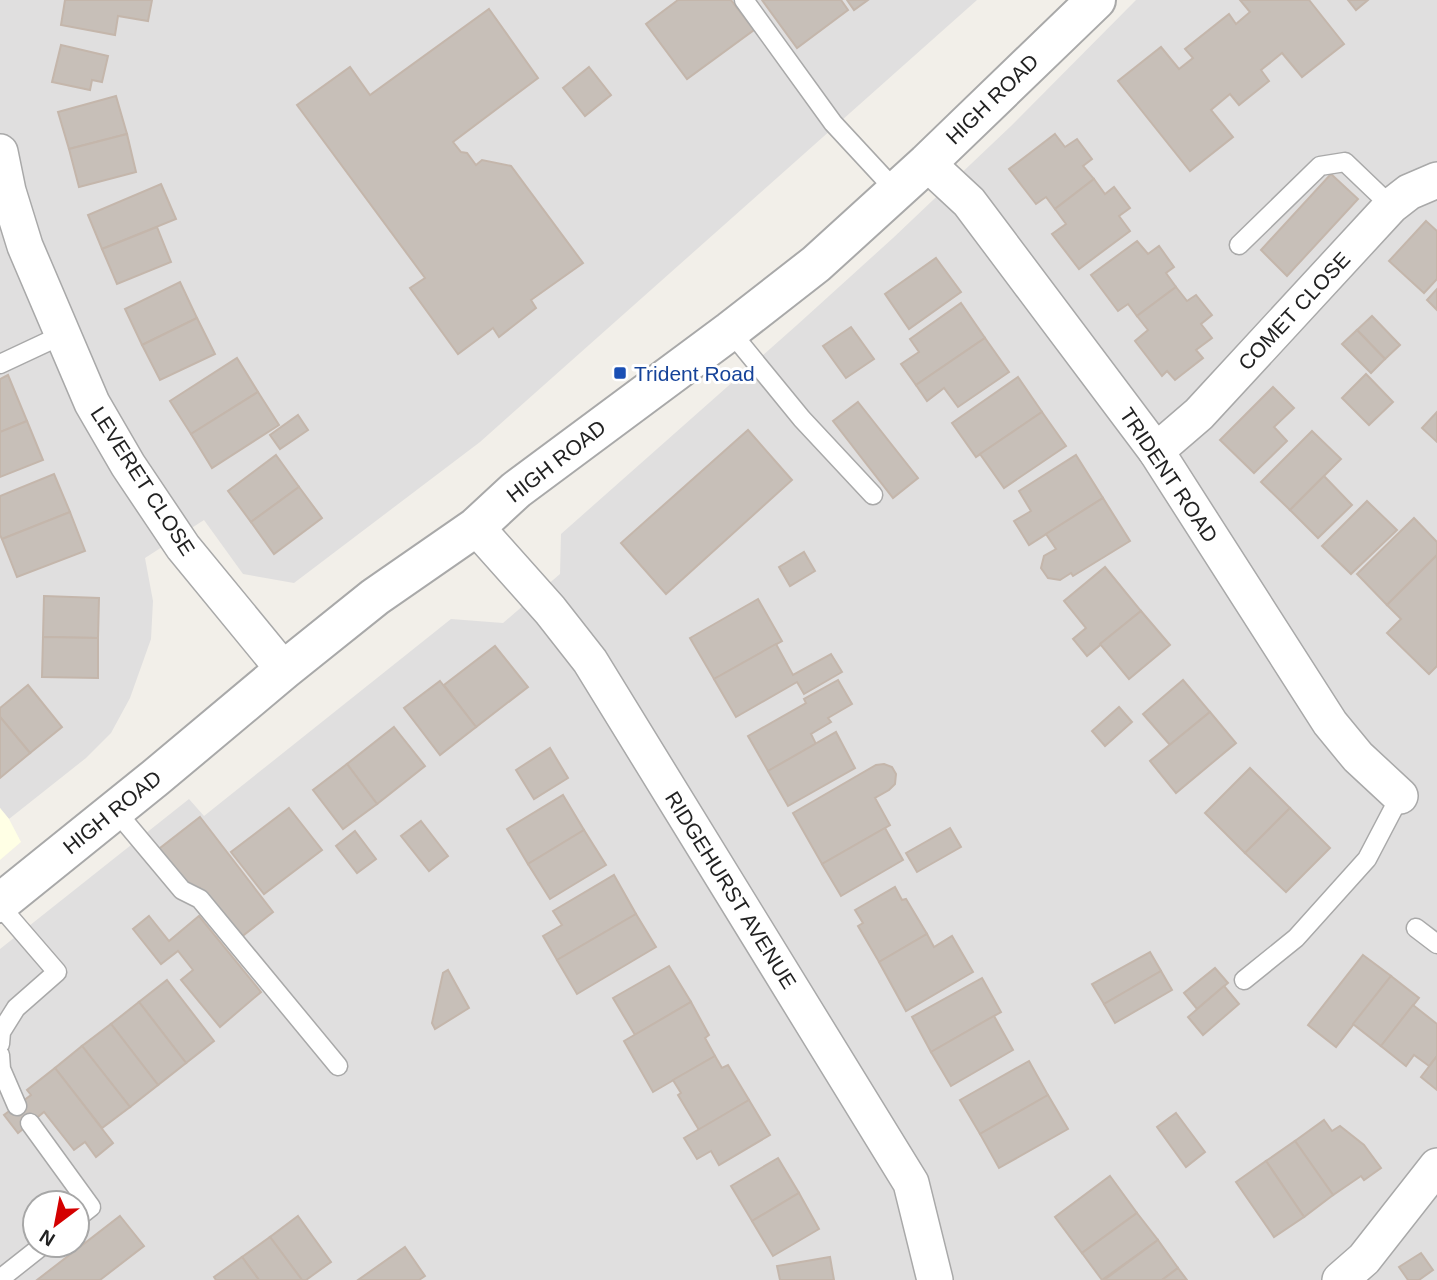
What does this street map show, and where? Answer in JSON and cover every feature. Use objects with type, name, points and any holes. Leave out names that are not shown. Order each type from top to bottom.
[{"type":"street","name":"HIGH ROAD","points":[[0,904],[375,597],[476,527],[516,490],[816,264],[927,163],[1096,0]]},
{"type":"street","name":"LEVERET CLOSE","points":[[0,152],[8,191],[25,246],[92,403],[135,475],[183,547],[284,670]]},
{"type":"street","name":"TRIDENT ROAD","points":[[927,163],[970,202],[1156,451],[1330,723],[1357,757],[1400,796]]},
{"type":"street","name":"COMET CLOSE","points":[[1156,451],[1199,414],[1391,206],[1409,192],[1437,180]]},
{"type":"street","name":"RIDGEHURST AVENUE","points":[[476,527],[550,610],[590,661],[911,1183],[935,1280]]},
{"type":"street","points":[[1340,1280],[1364,1259],[1437,1166]]},
{"type":"lane","points":[[744,0],[833,123],[896,191]]},
{"type":"lane","points":[[1239,245],[1320,166],[1345,162],[1391,206]]},
{"type":"lane","points":[[730,331],[802,419],[873,495]]},
{"type":"lane","points":[[0,364],[62,335]]},
{"type":"lane","points":[[1244,980],[1296,938],[1367,859],[1400,796]]},
{"type":"lane","points":[[115,810],[182,890],[200,899],[338,1066]]},
{"type":"lane","points":[[0,904],[57,972],[16,1008],[2,1032],[0,1044]]},
{"type":"lane","points":[[1416,928],[1437,944]]},
{"type":"lane","points":[[0,1055],[1,1069],[17,1106]]},
{"type":"lane","points":[[30,1123],[78,1189]]},
{"type":"lane","points":[[0,1279],[25,1259]]},
{"type":"shaded area","points":[[0,0],[977,0],[480,442],[294,583],[243,574],[204,520],[145,558],[153,601],[151,639],[130,698],[111,733],[86,758],[9,819],[0,808]]},
{"type":"shaded area","points":[[1136,0],[1437,0],[1437,1280],[0,1280],[0,949],[189,799],[204,816],[451,619],[503,623],[560,574],[561,534],[893,238],[1011,126]]},
{"type":"shaded area","points":[[0,808],[21,842],[0,860]]},
{"type":"building","points":[[65,0],[152,0],[148,21],[118,16],[115,35],[61,25]]},
{"type":"building","points":[[678,0],[731,0],[754,30],[687,79],[646,24]]},
{"type":"building","points":[[762,0],[841,0],[848,10],[797,48]]},
{"type":"building","points":[[847,0],[868,0],[854,10]]},
{"type":"building","points":[[1240,0],[1309,0],[1344,44],[1302,77],[1282,53],[1261,70],[1269,81],[1239,105],[1230,94],[1211,110],[1233,137],[1190,171],[1118,81],[1161,47],[1179,69],[1193,58],[1185,49],[1229,14],[1236,24],[1250,12]]},
{"type":"building","points":[[1348,0],[1368,0],[1356,10]]},
{"type":"building","points":[[489,9],[538,78],[453,142],[461,152],[467,153],[476,165],[482,160],[511,166],[583,263],[531,300],[536,308],[499,337],[493,328],[458,354],[410,288],[425,278],[297,105],[350,67],[370,95]]},
{"type":"building","points":[[61,45],[108,56],[102,82],[92,80],[90,90],[52,82]]},
{"type":"building","points":[[589,67],[611,95],[585,116],[563,88]]},
{"type":"building","points":[[116,96],[127,134],[69,149],[58,112]]},
{"type":"building","points":[[127,134],[136,172],[79,187],[69,149]]},
{"type":"building","points":[[1055,134],[1065,147],[1077,139],[1092,159],[1083,166],[1094,179],[1055,209],[1046,197],[1036,204],[1009,169]]},
{"type":"building","points":[[1331,174],[1358,199],[1287,276],[1261,250]]},
{"type":"building","points":[[1094,179],[1105,194],[1114,187],[1130,208],[1119,216],[1130,231],[1079,269],[1052,234],[1066,224],[1055,209]]},
{"type":"building","points":[[161,184],[176,219],[102,249],[88,215]]},
{"type":"building","points":[[1426,221],[1437,231],[1437,279],[1424,293],[1389,261]]},
{"type":"building","points":[[157,227],[171,262],[117,284],[102,249]]},
{"type":"building","points":[[1137,241],[1148,254],[1159,246],[1174,267],[1166,273],[1176,287],[1137,316],[1128,304],[1118,311],[1091,275]]},
{"type":"building","points":[[936,258],[961,292],[909,329],[885,294]]},
{"type":"building","points":[[180,282],[197,318],[142,345],[125,309]]},
{"type":"building","points":[[1176,287],[1187,301],[1196,295],[1212,315],[1201,324],[1212,338],[1196,350],[1203,358],[1175,380],[1167,371],[1162,376],[1135,341],[1148,330],[1137,316]]},
{"type":"building","points":[[1437,289],[1437,310],[1427,300]]},
{"type":"building","points":[[961,303],[985,338],[916,385],[901,364],[919,352],[910,339]]},
{"type":"building","points":[[1372,316],[1400,345],[1385,359],[1357,330]]},
{"type":"building","points":[[197,318],[215,354],[160,380],[142,345]]},
{"type":"building","points":[[851,327],[874,359],[846,378],[823,346]]},
{"type":"building","points":[[1357,330],[1385,359],[1371,373],[1342,344]]},
{"type":"building","points":[[985,338],[1009,372],[958,407],[944,388],[927,401],[916,385]]},
{"type":"building","points":[[237,358],[258,392],[191,434],[170,401]]},
{"type":"building","points":[[1366,374],[1393,402],[1369,425],[1342,398]]},
{"type":"building","points":[[8,375],[27,421],[0,432],[0,379]]},
{"type":"building","points":[[1018,377],[1042,412],[976,457],[952,423]]},
{"type":"building","points":[[1273,387],[1294,408],[1274,427],[1287,441],[1254,473],[1220,440]]},
{"type":"building","points":[[258,392],[279,425],[212,468],[191,434]]},
{"type":"building","points":[[858,402],[918,478],[893,498],[833,421]]},
{"type":"building","points":[[1042,412],[1066,446],[1004,488],[980,454]]},
{"type":"building","points":[[1437,412],[1437,442],[1422,428]]},
{"type":"building","points":[[298,415],[308,430],[280,449],[270,435]]},
{"type":"building","points":[[27,421],[43,460],[0,477],[0,432]]},
{"type":"building","points":[[748,430],[792,480],[666,594],[621,543]]},
{"type":"building","points":[[1312,431],[1341,459],[1290,510],[1261,482]]},
{"type":"building","points":[[276,455],[299,487],[251,522],[228,491]]},
{"type":"building","points":[[1076,455],[1103,498],[1029,545],[1014,521],[1031,511],[1019,491]]},
{"type":"building","points":[[54,474],[70,512],[2,539],[0,496]]},
{"type":"building","points":[[1324,476],[1352,505],[1318,538],[1290,510]]},
{"type":"building","points":[[299,487],[322,518],[274,554],[251,522]]},
{"type":"building","points":[[1103,498],[1130,541],[1073,576],[1071,573],[1060,580],[1048,578],[1041,568],[1044,556],[1056,549],[1046,534]]},
{"type":"building","points":[[1367,501],[1397,530],[1351,574],[1322,546]]},
{"type":"building","points":[[70,512],[85,551],[17,577],[2,539]]},
{"type":"building","points":[[1414,518],[1437,542],[1437,555],[1387,605],[1357,574]]},
{"type":"building","points":[[804,552],[815,571],[790,586],[779,567]]},
{"type":"building","points":[[1437,555],[1437,666],[1429,674],[1387,633],[1401,619],[1387,605]]},
{"type":"building","points":[[1105,567],[1141,611],[1087,656],[1073,639],[1086,628],[1064,601]]},
{"type":"building","points":[[44,596],[99,598],[98,638],[43,637]]},
{"type":"building","points":[[758,599],[782,641],[714,679],[690,638]]},
{"type":"building","points":[[1141,611],[1170,645],[1129,679],[1100,644]]},
{"type":"building","points":[[43,637],[98,638],[98,678],[42,677]]},
{"type":"building","points":[[776,644],[793,675],[831,654],[842,672],[804,694],[797,682],[736,717],[714,679]]},
{"type":"building","points":[[495,646],[528,687],[476,727],[444,685]]},
{"type":"building","points":[[838,680],[852,704],[828,718],[831,722],[811,734],[816,744],[768,771],[748,736],[806,703],[804,699]]},
{"type":"building","points":[[1183,680],[1210,712],[1170,745],[1143,714]]},
{"type":"building","points":[[440,681],[476,727],[440,755],[404,708]]},
{"type":"building","points":[[28,685],[62,727],[30,753],[0,717],[0,708]]},
{"type":"building","points":[[1119,707],[1132,722],[1105,746],[1092,731]]},
{"type":"building","points":[[1210,712],[1236,743],[1176,793],[1150,761]]},
{"type":"building","points":[[0,717],[30,753],[0,778]]},
{"type":"building","points":[[394,727],[425,766],[377,804],[347,764]]},
{"type":"building","points":[[836,732],[855,768],[788,806],[768,771]]},
{"type":"building","points":[[550,748],[568,778],[534,799],[516,770]]},
{"type":"building","points":[[347,764],[377,804],[343,829],[313,790]]},
{"type":"building","points":[[876,765],[892,767],[896,774],[895,784],[875,798],[890,825],[822,864],[793,813]]},
{"type":"building","points":[[1250,768],[1290,808],[1245,853],[1205,813]]},
{"type":"building","points":[[563,795],[584,830],[528,864],[507,829]]},
{"type":"building","points":[[289,808],[322,850],[264,894],[231,852]]},
{"type":"building","points":[[1290,808],[1330,848],[1286,892],[1245,853]]},
{"type":"building","points":[[200,817],[273,912],[240,938],[200,888],[193,894],[155,852]]},
{"type":"building","points":[[421,821],[448,856],[429,871],[401,836]]},
{"type":"building","points":[[885,828],[903,860],[841,896],[822,864]]},
{"type":"building","points":[[950,828],[961,847],[917,872],[906,853]]},
{"type":"building","points":[[584,830],[606,865],[550,899],[528,864]]},
{"type":"building","points":[[355,831],[376,859],[357,873],[336,846]]},
{"type":"building","points":[[614,875],[636,914],[557,960],[543,936],[562,925],[553,911]]},
{"type":"building","points":[[895,887],[902,900],[906,899],[927,934],[879,962],[858,926],[863,923],[855,910]]},
{"type":"building","points":[[636,914],[656,947],[577,994],[557,960]]},
{"type":"building","points":[[149,916],[169,941],[199,916],[261,992],[220,1027],[181,980],[193,970],[178,951],[161,964],[133,929]]},
{"type":"building","points":[[927,934],[934,947],[952,936],[973,972],[906,1011],[879,962]]},
{"type":"building","points":[[1150,952],[1161,971],[1104,1004],[1092,984]]},
{"type":"building","points":[[1363,955],[1391,976],[1336,1047],[1308,1025]]},
{"type":"building","points":[[669,966],[691,1002],[635,1035],[613,998]]},
{"type":"building","points":[[1215,968],[1228,983],[1197,1009],[1184,993]]},
{"type":"building","points":[[448,970],[469,1008],[435,1029],[432,1023],[443,973]]},
{"type":"building","points":[[1161,971],[1172,990],[1115,1023],[1104,1004]]},
{"type":"building","points":[[1391,976],[1419,998],[1381,1046],[1353,1024]]},
{"type":"building","points":[[982,978],[1001,1012],[931,1052],[912,1017]]},
{"type":"building","points":[[167,980],[214,1041],[186,1063],[139,1002]]},
{"type":"building","points":[[1224,986],[1239,1004],[1203,1035],[1188,1017]]},
{"type":"building","points":[[139,1002],[186,1063],[158,1085],[111,1024]]},
{"type":"building","points":[[691,1002],[709,1035],[705,1038],[715,1056],[653,1092],[624,1041]]},
{"type":"building","points":[[1413,1005],[1437,1024],[1437,1056],[1429,1066],[1414,1055],[1406,1066],[1381,1046]]},
{"type":"building","points":[[994,1016],[1013,1050],[951,1086],[931,1052]]},
{"type":"building","points":[[111,1024],[158,1085],[130,1107],[82,1046]]},
{"type":"building","points":[[82,1046],[130,1107],[102,1128],[55,1068]]},
{"type":"building","points":[[715,1056],[722,1068],[728,1065],[749,1100],[699,1130],[678,1095],[681,1093],[673,1080]]},
{"type":"building","points":[[1437,1056],[1437,1090],[1421,1077]]},
{"type":"building","points":[[1029,1061],[1048,1095],[980,1134],[960,1100]]},
{"type":"building","points":[[55,1068],[113,1143],[96,1157],[85,1142],[74,1150],[44,1112],[18,1133],[4,1115],[31,1095],[27,1090]]},
{"type":"building","points":[[1048,1095],[1068,1129],[999,1168],[980,1134]]},
{"type":"building","points":[[749,1100],[770,1135],[719,1165],[711,1151],[697,1159],[684,1138]]},
{"type":"building","points":[[1176,1113],[1205,1152],[1186,1167],[1157,1127]]},
{"type":"building","points":[[1324,1120],[1332,1131],[1340,1126],[1364,1145],[1381,1168],[1364,1180],[1361,1176],[1333,1195],[1295,1141]]},
{"type":"building","points":[[1295,1141],[1333,1195],[1304,1217],[1266,1161]]},
{"type":"building","points":[[778,1158],[799,1193],[752,1221],[731,1186]]},
{"type":"building","points":[[1266,1161],[1304,1217],[1274,1237],[1236,1182]]},
{"type":"building","points":[[1110,1176],[1137,1213],[1082,1253],[1055,1217]]},
{"type":"building","points":[[799,1193],[819,1229],[773,1256],[752,1221]]},
{"type":"building","points":[[1137,1213],[1158,1240],[1102,1280],[1082,1253]]},
{"type":"building","points":[[120,1216],[144,1246],[100,1280],[37,1280],[64,1259],[91,1259],[91,1238]]},
{"type":"building","points":[[298,1216],[331,1262],[306,1280],[302,1280],[270,1237]]},
{"type":"building","points":[[270,1237],[302,1280],[259,1280],[242,1257]]},
{"type":"building","points":[[1158,1240],[1178,1268],[1162,1280],[1104,1280]]},
{"type":"building","points":[[405,1247],[425,1276],[419,1280],[358,1280]]},
{"type":"building","points":[[1421,1253],[1433,1270],[1419,1280],[1408,1280],[1399,1267]]},
{"type":"building","points":[[242,1257],[259,1280],[216,1280],[214,1277]]},
{"type":"building","points":[[830,1257],[834,1280],[780,1280],[777,1266]]},
{"type":"building","points":[[1178,1268],[1187,1280],[1162,1280]]},
{"type":"place","name":"Trident Road","points":[[620,373]]}]
